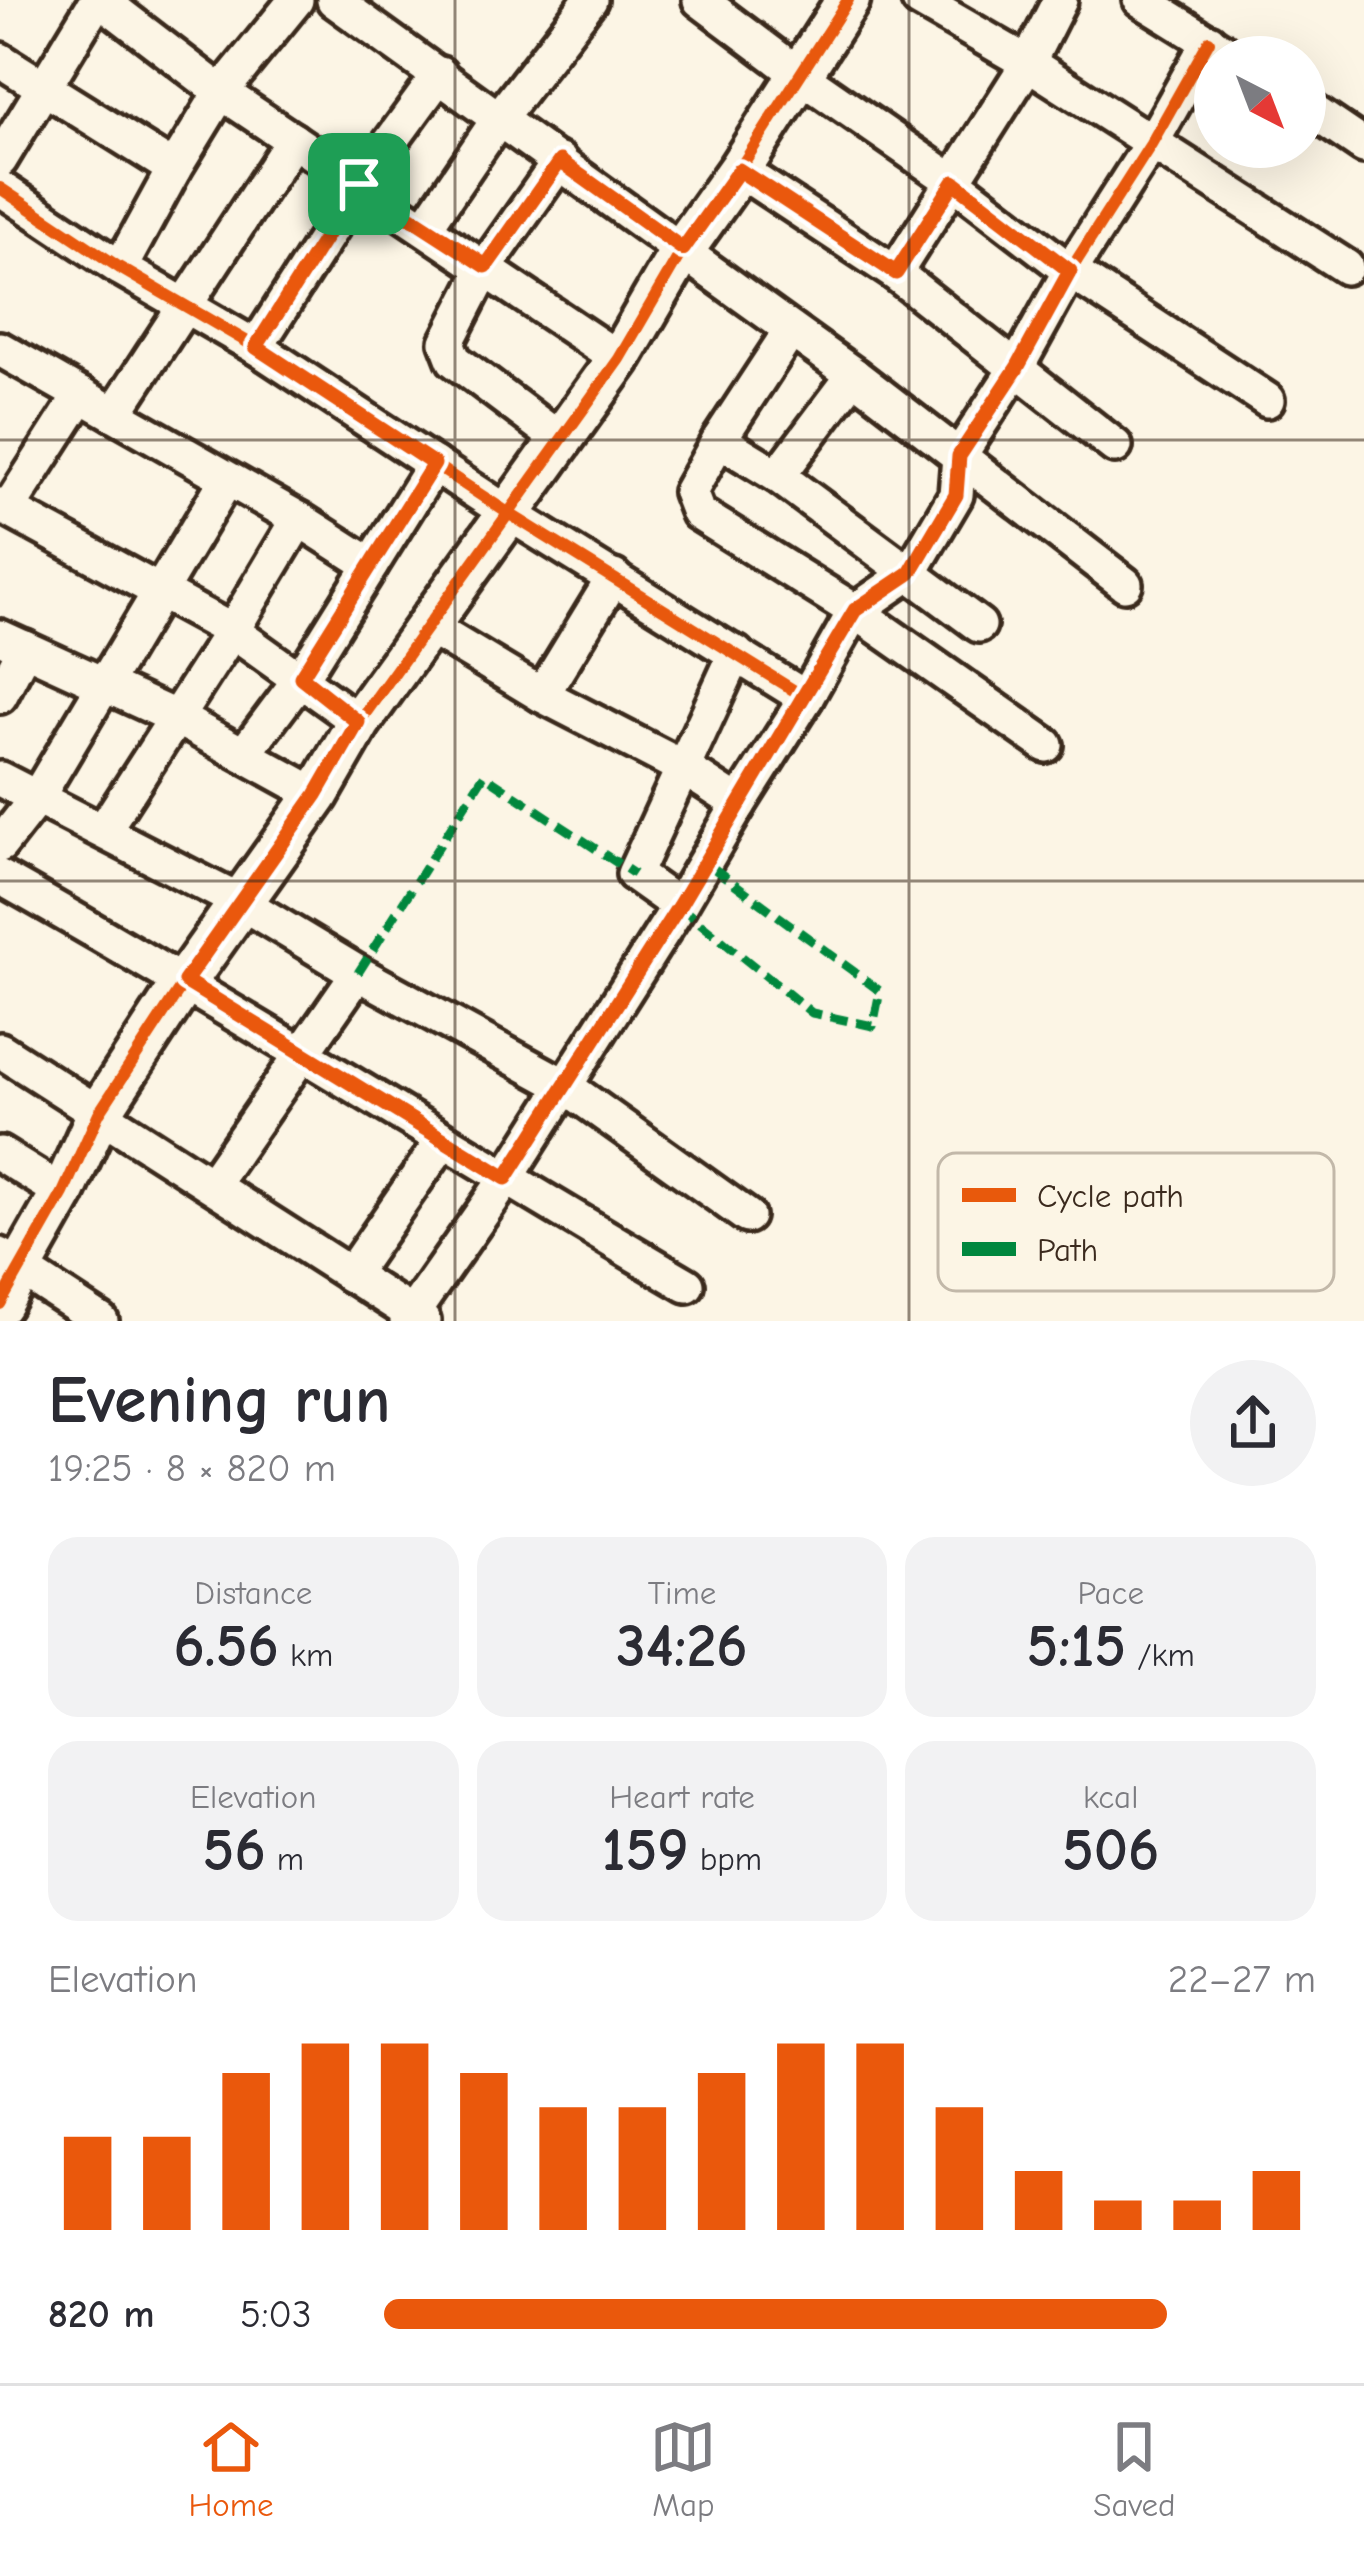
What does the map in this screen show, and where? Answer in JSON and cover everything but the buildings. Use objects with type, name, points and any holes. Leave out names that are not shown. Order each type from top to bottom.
[{"type":"street","points":[[0,160],[99,0],[221,92],[620,359]]},
{"type":"street","points":[[120,268],[221,92],[296,0]]},
{"type":"street","points":[[334,0],[683,249],[1124,584]]},
{"type":"street","points":[[426,226],[590,0]]},
{"type":"street","points":[[700,0],[1070,271],[1268,400]]},
{"type":"street","points":[[101,1321],[7,1276],[63,1193],[99,1113],[185,981],[316,795],[358,722],[620,359],[683,249],[848,0]]},
{"type":"street","points":[[919,0],[1028,63],[1346,267]]},
{"type":"street","points":[[896,273],[1028,63],[1060,0]]},
{"type":"street","points":[[1141,0],[1200,36]]},
{"type":"street","points":[[0,60],[173,169]]},
{"type":"street","points":[[256,347],[359,184],[440,74]]},
{"type":"street","points":[[0,1050],[414,1319],[679,906],[855,610],[910,573],[956,495],[959,456],[1017,368],[1070,271],[1194,86]]},
{"type":"street","points":[[1326,120],[1364,146]]},
{"type":"street","points":[[114,414],[293,140]]},
{"type":"street","points":[[560,161],[486,266],[451,331],[447,349],[454,360],[563,442]]},
{"type":"street","points":[[739,170],[896,273],[1115,446]]},
{"type":"street","points":[[0,188],[806,698]]},
{"type":"street","points":[[791,330],[692,485],[689,497],[694,508],[729,535],[855,610],[1046,745]]},
{"type":"street","points":[[0,349],[298,518],[371,565]]},
{"type":"street","points":[[778,476],[854,376]]},
{"type":"street","points":[[81,395],[4,507],[232,631],[358,722]]},
{"type":"street","points":[[718,440],[778,476],[979,626]]},
{"type":"street","points":[[244,754],[301,677],[434,464]]},
{"type":"street","points":[[0,844],[36,799],[227,479]]},
{"type":"street","points":[[103,831],[232,631],[298,518]]},
{"type":"street","points":[[542,694],[614,577]]},
{"type":"street","points":[[429,627],[542,694],[682,767],[739,804]]},
{"type":"street","points":[[0,696],[12,643],[175,717],[316,795]]},
{"type":"street","points":[[679,906],[634,874],[736,653]]},
{"type":"street","points":[[0,779],[242,903],[358,973],[565,1086],[747,1216]]},
{"type":"street","points":[[0,878],[185,981],[442,1142],[687,1285]]},
{"type":"street","points":[[212,1184],[358,973]]},
{"type":"street","points":[[350,1275],[442,1142]]},
{"type":"street","points":[[0,1154],[63,1193]]},
{"type":"marked path","points":[[358,973],[484,775],[634,874]]},
{"type":"marked path","points":[[679,906],[812,1013],[873,1026],[880,991],[705,862]]},
{"type":"cycle path","points":[[0,1304],[63,1193],[99,1113],[185,981],[317,795],[359,722],[619,359],[683,249],[848,0]]},
{"type":"cycle path","points":[[0,188],[806,698],[855,611],[910,573],[956,495],[959,456],[1194,68]]},
{"type":"route","points":[[560,161],[683,249],[739,170],[896,273],[954,182],[1070,271],[1017,368],[959,456],[956,495],[910,573],[855,610],[679,906],[506,1178],[185,981],[316,795],[358,722],[301,677],[434,464],[256,347],[359,184],[486,266],[560,161]]}]
